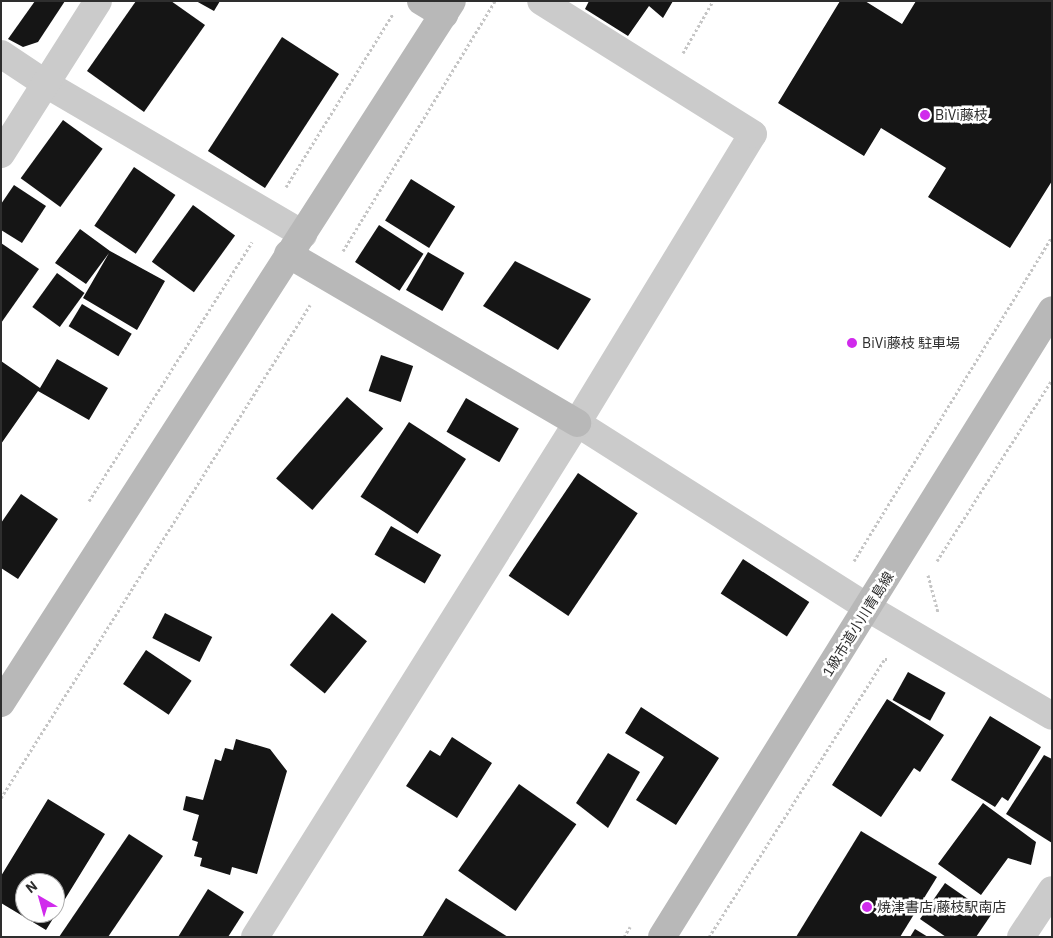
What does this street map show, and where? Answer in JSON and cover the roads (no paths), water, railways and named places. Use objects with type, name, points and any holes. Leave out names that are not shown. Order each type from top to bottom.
[{"type":"street","points":[[1,154],[98,1]]},
{"type":"street","points":[[255,937],[577,423],[753,134],[541,1]]},
{"type":"street","points":[[1,703],[296,244],[439,6]]},
{"type":"street","points":[[1,54],[46,84],[269,214],[327,277],[577,423],[868,608],[1052,716]]},
{"type":"street","name":"1級市道小川青島線","points":[[662,937],[1052,310]]},
{"type":"street","points":[[1021,937],[1052,890]]},
{"type":"place","name":"BiVi藤枝","points":[[925,115]]},
{"type":"place","name":"BiVi藤枝 駐車場","points":[[852,343]]},
{"type":"place","name":"焼津書店 藤枝駅南店","points":[[867,907]]}]
